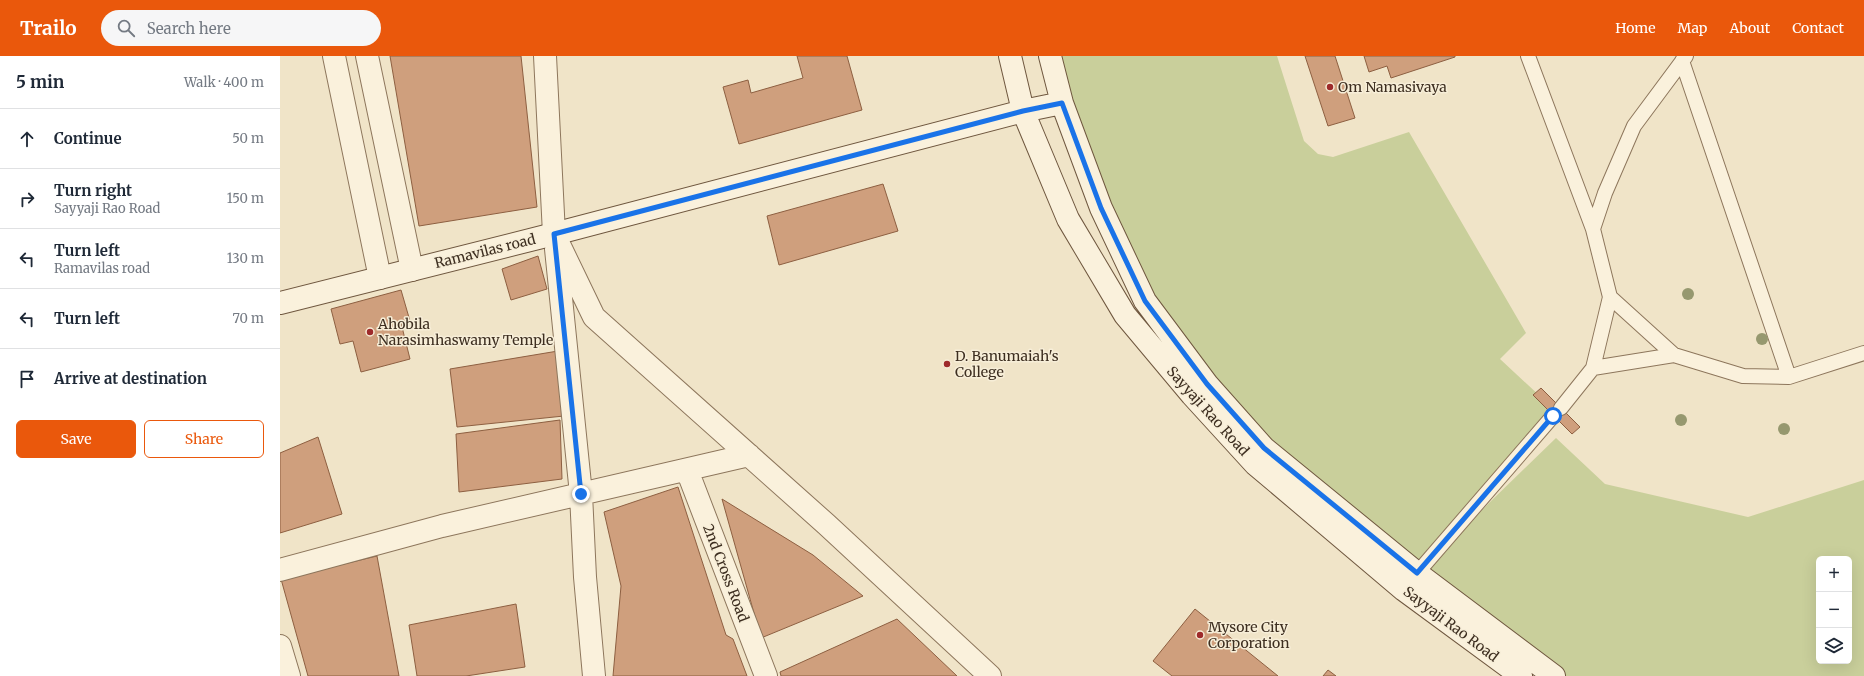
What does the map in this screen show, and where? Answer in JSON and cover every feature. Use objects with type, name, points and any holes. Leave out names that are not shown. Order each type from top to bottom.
[{"type":"main road","points":[[334,56],[380,278]]},
{"type":"main road","points":[[367,56],[412,270]]},
{"type":"main road","points":[[545,56],[554,234],[581,494],[585,577],[594,676]]},
{"type":"main road","name":"Sayyaji Rao Road","points":[[1010,56],[1023,111],[1068,220],[1125,315],[1192,395],[1255,464],[1411,581],[1554,676]]},
{"type":"main road","name":"Sayyaji Rao Road","points":[[1050,56],[1062,103],[1101,208],[1145,301],[1207,384],[1264,448],[1411,581],[1521,676]]},
{"type":"main road","name":"Ramavilas road","points":[[280,303],[554,234],[1023,111],[1062,103]]},
{"type":"main road","points":[[554,234],[594,317],[749,455],[990,676]]},
{"type":"main road","points":[[280,570],[442,526],[749,455]]},
{"type":"main road","name":"2nd Cross Road","points":[[687,470],[766,676]]},
{"type":"main road","points":[[280,646],[289,676]]},
{"type":"lane","points":[[1411,581],[1557,412],[1593,368],[1610,297],[1593,229],[1528,56]]},
{"type":"lane","points":[[1593,229],[1605,193],[1634,126],[1684,58]]},
{"type":"lane","points":[[1684,58],[1789,377]]},
{"type":"lane","points":[[1610,297],[1674,355],[1743,376],[1789,377],[1864,353]]},
{"type":"lane","points":[[1593,368],[1674,355]]},
{"type":"green space","points":[[1051,56],[1277,56],[1304,141],[1318,154],[1333,157],[1409,132],[1526,333],[1500,359],[1557,412],[1422,568],[1556,438],[1605,484],[1748,517],[1864,480],[1864,676],[1547,676],[1264,448],[1145,301]]},
{"type":"building","points":[[390,56],[521,56],[537,207],[419,226]]},
{"type":"building","points":[[797,56],[847,56],[862,110],[739,144],[723,87],[748,80],[751,93],[803,78]]},
{"type":"building","name":"Om Namasivaya","points":[[1305,56],[1335,56],[1355,118],[1328,126]]},
{"type":"building","points":[[1364,56],[1455,57],[1391,78],[1387,66],[1369,72]]},
{"type":"building","points":[[883,184],[898,231],[779,265],[767,216]]},
{"type":"building","points":[[538,256],[547,289],[511,300],[502,269]]},
{"type":"building","name":"Ahobila Narasimhaswamy Temple","points":[[401,290],[410,321],[401,323],[410,359],[361,372],[353,341],[340,344],[331,309]]},
{"type":"building","points":[[558,351],[564,416],[457,427],[450,369]]},
{"type":"building","points":[[1541,388],[1580,427],[1572,434],[1533,395]]},
{"type":"building","points":[[560,420],[562,479],[459,492],[456,434]]},
{"type":"building","points":[[318,437],[342,514],[280,533],[280,453]]},
{"type":"building","points":[[678,487],[726,635],[733,639],[747,676],[613,676],[621,586],[604,512]]},
{"type":"building","points":[[722,499],[813,555],[863,596],[761,638]]},
{"type":"building","points":[[377,556],[399,676],[308,676],[281,579]]},
{"type":"building","points":[[516,604],[525,667],[466,676],[417,676],[409,625]]},
{"type":"building","name":"Mysore City Corporation","points":[[1195,609],[1278,676],[1172,676],[1153,661]]},
{"type":"building","points":[[897,619],[957,676],[781,676],[780,672]]},
{"type":"building","name":"Mysore City Corporation","points":[[1328,670],[1336,676],[1323,676]]},
{"type":"place","name":"Om Namasivaya","points":[[1330,87]]},
{"type":"place","name":"Ahobila Narasimhaswamy Temple","points":[[370,332]]},
{"type":"place","name":"D. Banumaiah's College","points":[[947,364]]},
{"type":"place","name":"Mysore City Corporation","points":[[1200,635]]},
{"type":"route","points":[[581,494],[554,234],[1023,111],[1062,103],[1101,208],[1145,301],[1207,384],[1264,448],[1417,573],[1553,416]]}]
